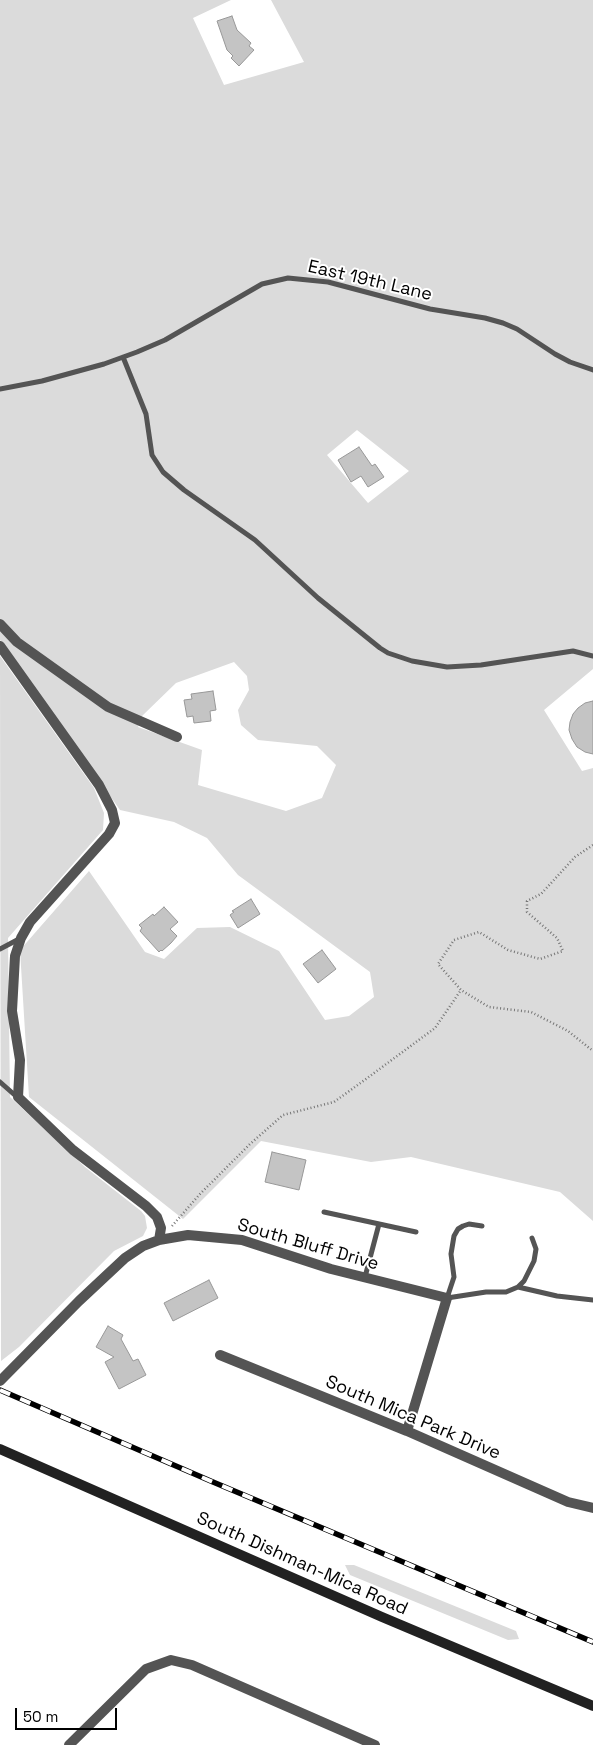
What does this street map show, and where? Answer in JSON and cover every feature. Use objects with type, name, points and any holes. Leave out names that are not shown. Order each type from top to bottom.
[{"type":"main road","name":"South Dishman-Mica Road","points":[[0,1450],[373,1613],[593,1706]]},
{"type":"street","points":[[0,624],[17,642],[108,708],[177,738]]},
{"type":"street","points":[[0,646],[98,785],[112,810],[115,822],[109,834],[30,922],[14,956],[12,1011],[20,1060],[18,1097],[73,1150],[146,1206],[157,1217],[161,1228],[159,1240]]},
{"type":"street","name":"South Bluff Drive","points":[[0,1382],[79,1301],[125,1258],[142,1246],[159,1240],[188,1234],[242,1240],[331,1269],[447,1298]]},
{"type":"street","points":[[407,1431],[447,1298]]},
{"type":"street","name":"South Mica Park Drive","points":[[220,1355],[407,1431],[568,1502],[593,1508]]},
{"type":"street","points":[[69,1745],[146,1669],[170,1660],[192,1666],[375,1745]]},
{"type":"lane","name":"East 19th Lane","points":[[0,389],[42,380],[123,357],[165,340],[262,284],[297,278],[328,282],[430,309],[503,323],[517,329],[570,362],[593,370]]},
{"type":"lane","points":[[123,357],[146,414],[152,455],[163,472],[184,490],[255,540],[318,598],[388,652],[412,661],[447,666],[481,664],[574,651],[593,656]]},
{"type":"lane","points":[[0,949],[21,938]]},
{"type":"lane","points":[[0,1082],[18,1097]]},
{"type":"lane","points":[[324,1212],[416,1232]]},
{"type":"lane","points":[[365,1278],[379,1224]]},
{"type":"lane","points":[[482,1226],[469,1224],[463,1226],[458,1229],[454,1236],[451,1254],[454,1277],[447,1298],[486,1292],[506,1292],[518,1287],[524,1281],[534,1261],[536,1249],[532,1238]]},
{"type":"lane","points":[[518,1287],[557,1296],[593,1300]]},
{"type":"path","points":[[593,845],[576,857],[541,894],[527,901],[527,912],[557,938],[563,951],[540,959],[508,950],[479,932],[454,940],[438,964],[461,990],[489,1008],[531,1012],[568,1031],[593,1051]]},
{"type":"path","points":[[159,1240],[200,1194],[250,1144],[283,1115],[334,1102],[435,1028],[461,990]]},
{"type":"shaded area","points":[[0,0],[231,0],[193,18],[224,85],[304,62],[271,0],[593,0],[593,669],[544,710],[582,771],[593,768],[593,1221],[560,1192],[411,1157],[371,1162],[261,1141],[183,1219],[29,1097],[20,950],[89,871],[145,952],[164,959],[197,928],[230,927],[279,951],[325,1020],[349,1016],[374,997],[370,972],[238,875],[207,838],[174,822],[120,810],[0,640]],"holes":[[[357,430],[409,471],[368,503],[327,455]],[[234,662],[247,676],[249,690],[238,710],[241,725],[258,740],[317,746],[336,765],[322,798],[286,811],[198,785],[202,750],[138,727],[142,716],[176,683]]]},
{"type":"shaded area","points":[[0,656],[94,788],[104,813],[103,830],[8,938],[10,1097],[85,1167],[141,1211],[145,1216],[147,1228],[143,1236],[114,1251],[19,1347],[1,1361]]},
{"type":"shaded area","points":[[345,1565],[354,1565],[516,1631],[519,1639],[508,1640],[350,1575]]},
{"type":"building","points":[[232,16],[237,30],[251,43],[249,46],[254,50],[239,66],[231,58],[233,56],[227,50],[217,21]]},
{"type":"building","points":[[359,447],[372,466],[375,464],[384,477],[368,487],[361,476],[351,482],[338,460]]},
{"type":"building","points":[[213,691],[216,710],[210,711],[211,721],[194,723],[193,716],[187,717],[184,700],[192,699],[191,694]]},
{"type":"building","points":[[593,701],[593,754],[577,747],[569,730],[573,714],[585,703]]},
{"type":"building","points":[[251,899],[260,914],[238,928],[230,915],[234,912],[232,911]]},
{"type":"building","points":[[164,907],[178,922],[170,929],[177,936],[159,952],[140,931],[142,928],[139,925]]},
{"type":"building","points":[[322,950],[336,969],[318,983],[303,964]]},
{"type":"building","points":[[272,1152],[306,1160],[299,1190],[265,1182]]},
{"type":"building","points":[[209,1280],[218,1298],[173,1321],[164,1303]]},
{"type":"building","points":[[108,1326],[123,1335],[121,1339],[133,1361],[138,1359],[146,1375],[119,1389],[105,1362],[114,1357],[96,1347]]},
{"type":"railway","points":[[0,1390],[593,1642]]}]
